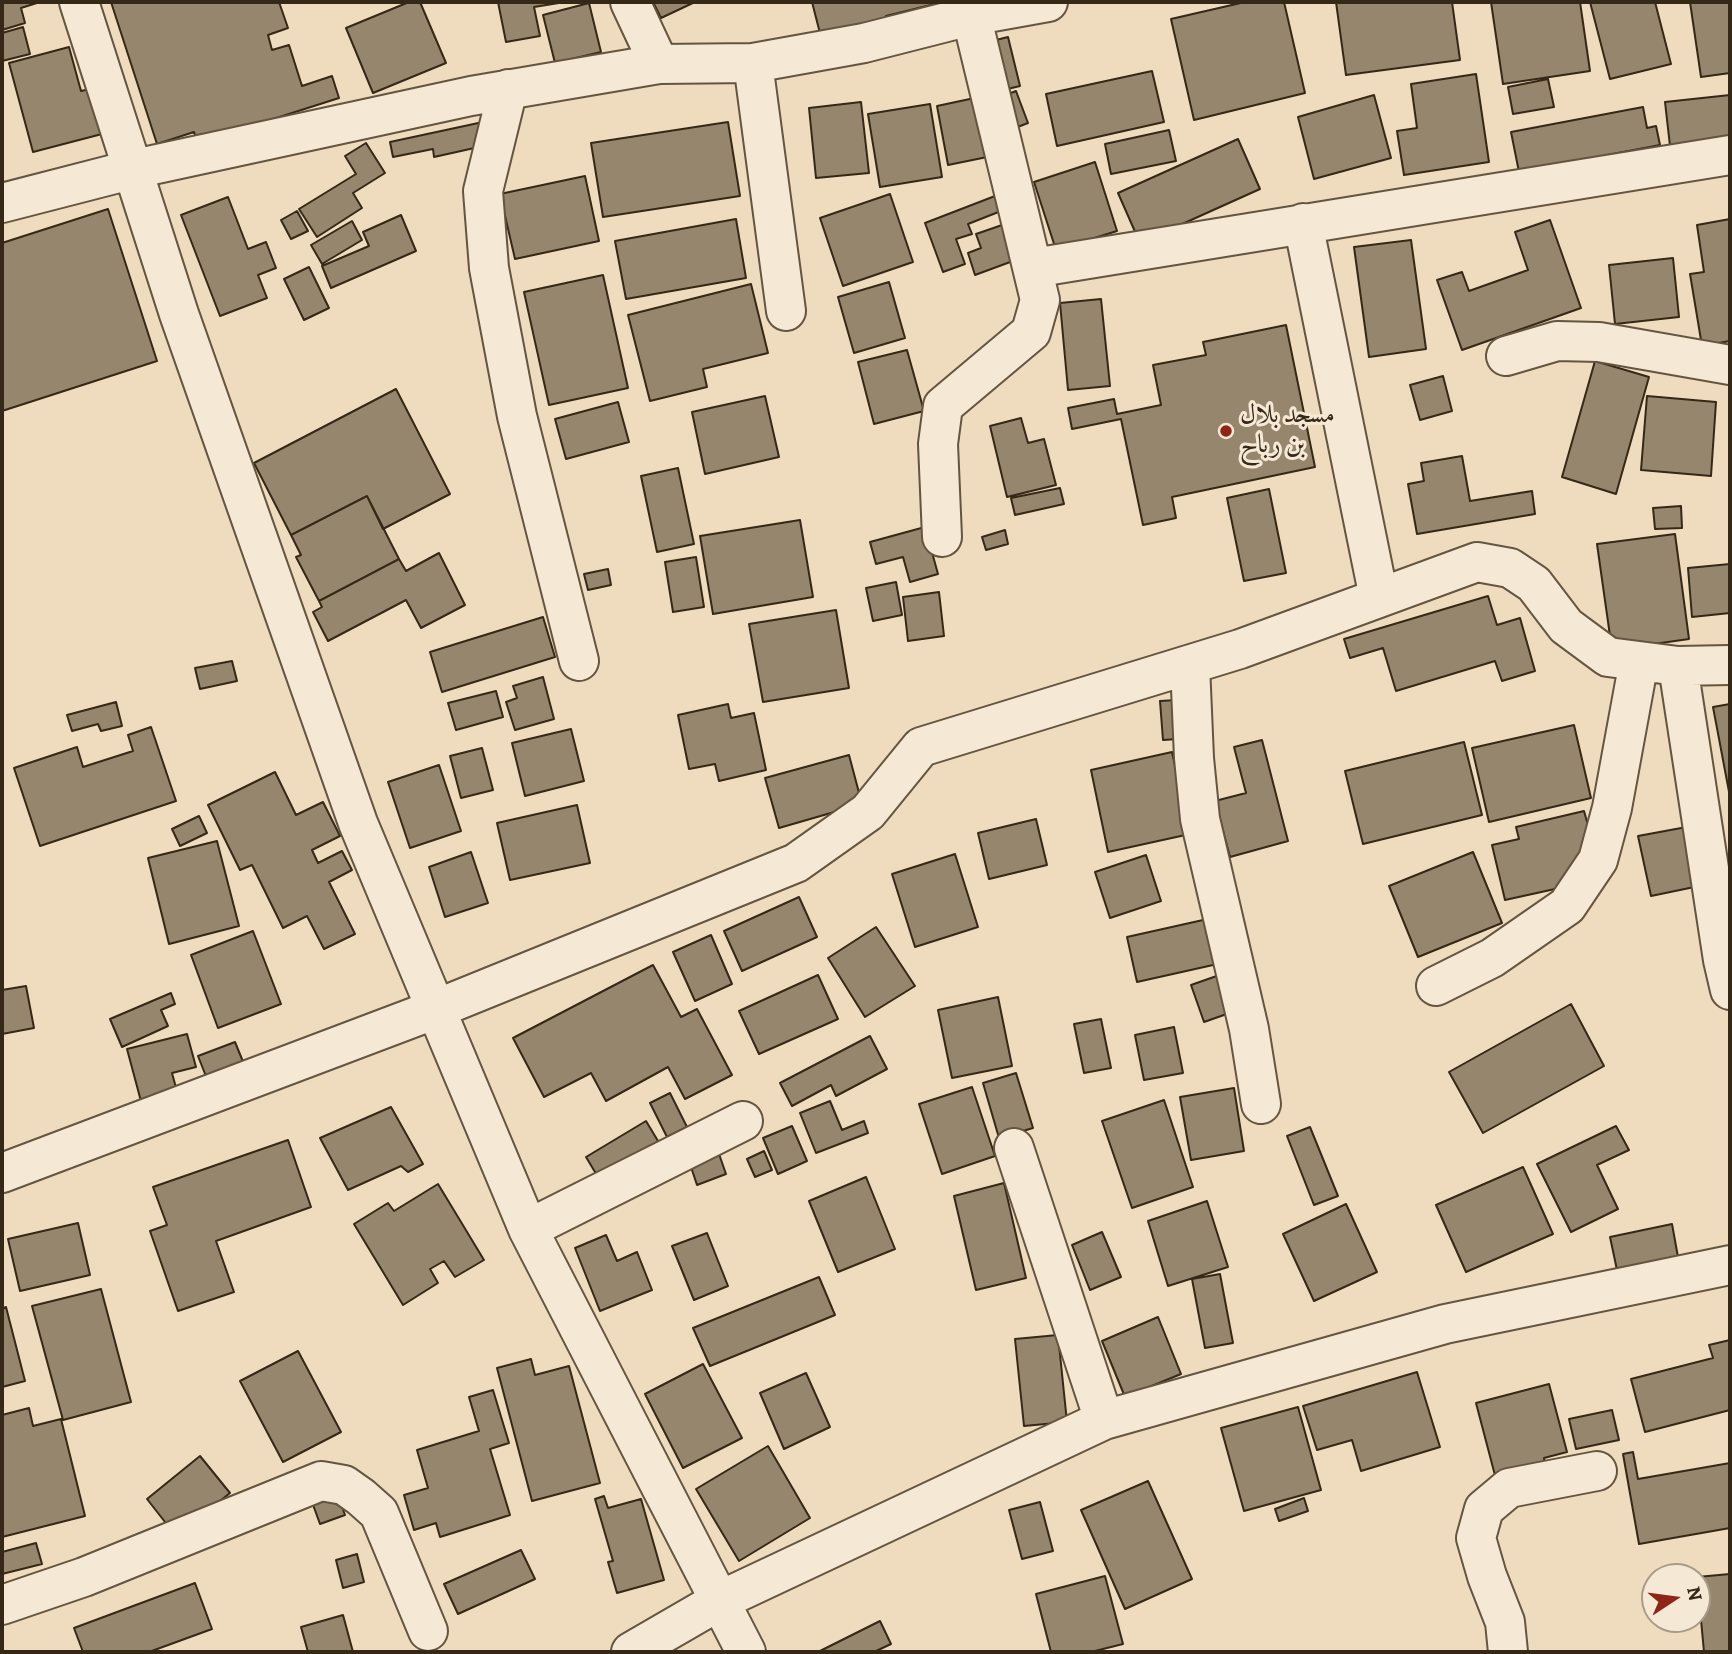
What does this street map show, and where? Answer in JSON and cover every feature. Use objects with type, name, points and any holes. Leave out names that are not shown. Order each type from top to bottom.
[{"type":"street","points":[[79,2],[179,314],[358,823],[528,1229],[746,1652]]},
{"type":"street","points":[[630,2],[659,64]]},
{"type":"street","points":[[2,204],[134,169],[508,89],[659,64],[753,64],[864,43],[969,9],[1048,2]]},
{"type":"street","points":[[943,537],[938,444],[943,406],[1031,332],[1040,300],[969,9]]},
{"type":"street","points":[[753,64],[786,311]]},
{"type":"street","points":[[508,89],[483,191],[489,268],[517,416],[579,661]]},
{"type":"street","points":[[1033,268],[1730,155]]},
{"type":"street","points":[[1303,223],[1379,598]]},
{"type":"street","points":[[1506,356],[1557,341],[1600,342],[1730,365]]},
{"type":"street","points":[[2,1174],[436,1009],[796,863],[868,812],[921,747],[1240,649],[1477,562],[1510,568],[1534,584],[1566,625],[1608,657],[1678,666],[1730,665]]},
{"type":"street","points":[[1436,985],[1492,958],[1567,906],[1598,860],[1612,808],[1639,661]]},
{"type":"street","points":[[1190,665],[1200,819],[1250,1029],[1261,1104]]},
{"type":"street","points":[[1678,666],[1723,960],[1730,990]]},
{"type":"street","points":[[528,1229],[743,1121]]},
{"type":"street","points":[[1014,1148],[1104,1420]]},
{"type":"street","points":[[631,1652],[719,1601],[1104,1420],[1445,1324],[1730,1265]]},
{"type":"street","points":[[1508,1652],[1504,1622],[1476,1538],[1484,1509],[1509,1488],[1597,1471]]},
{"type":"street","points":[[2,1605],[84,1577],[321,1481],[344,1485],[379,1513],[428,1631]]},
{"type":"building","points":[[2,2],[40,2],[21,8],[25,23],[2,30]]},
{"type":"building","points":[[111,2],[279,2],[288,28],[268,35],[272,50],[289,45],[302,86],[332,76],[339,98],[198,143],[194,132],[157,144]]},
{"type":"building","points":[[409,2],[420,2],[446,63],[373,93],[346,28]]},
{"type":"building","points":[[498,2],[565,2],[534,7],[540,36],[506,42]]},
{"type":"building","points":[[653,2],[695,2],[661,18]]},
{"type":"building","points":[[812,2],[939,3],[886,16],[889,29],[823,45]]},
{"type":"building","points":[[1245,2],[1284,2],[1305,93],[1194,120],[1171,19]]},
{"type":"building","points":[[1336,2],[1452,2],[1460,60],[1346,75]]},
{"type":"building","points":[[1491,2],[1580,2],[1590,71],[1503,84]]},
{"type":"building","points":[[1590,2],[1655,2],[1671,64],[1610,79]]},
{"type":"building","points":[[1690,2],[1730,2],[1730,73],[1701,77]]},
{"type":"building","points":[[589,3],[601,52],[555,63],[543,15]]},
{"type":"building","points":[[23,27],[30,54],[2,61],[2,33]]},
{"type":"building","points":[[1008,37],[1020,86],[995,92],[984,43]]},
{"type":"building","points":[[69,47],[81,91],[90,89],[102,134],[33,152],[9,63]]},
{"type":"building","points":[[1152,71],[1164,122],[1057,146],[1046,94]]},
{"type":"building","points":[[1476,74],[1489,162],[1404,175],[1397,131],[1417,128],[1411,84]]},
{"type":"building","points":[[1548,79],[1554,107],[1513,114],[1508,87]]},
{"type":"building","points":[[1016,91],[1028,123],[1010,130],[998,98]]},
{"type":"building","points":[[1374,95],[1391,158],[1314,179],[1298,117]]},
{"type":"building","points":[[1730,95],[1730,139],[1670,146],[1665,102]]},
{"type":"building","points":[[984,96],[997,155],[948,165],[937,106]]},
{"type":"building","points":[[861,102],[869,173],[816,178],[809,108]]},
{"type":"building","points":[[930,104],[942,177],[880,187],[868,114]]},
{"type":"building","points":[[1643,107],[1647,128],[1656,126],[1660,145],[1519,172],[1511,132]]},
{"type":"building","points":[[483,122],[488,145],[434,157],[433,149],[393,157],[390,142]]},
{"type":"building","points":[[728,122],[740,196],[603,217],[591,143]]},
{"type":"building","points":[[1169,130],[1176,161],[1111,174],[1105,144]]},
{"type":"building","points":[[1238,139],[1260,189],[1140,243],[1118,193]]},
{"type":"building","points":[[366,143],[385,173],[353,193],[362,208],[317,237],[299,209],[356,174],[345,156]]},
{"type":"building","points":[[1095,162],[1117,231],[1056,250],[1034,182]]},
{"type":"building","points":[[585,176],[599,241],[515,259],[500,194]]},
{"type":"building","points":[[890,194],[913,262],[843,286],[820,218]]},
{"type":"building","points":[[995,196],[1001,211],[968,224],[972,234],[956,239],[965,264],[943,272],[925,223]]},
{"type":"building","points":[[228,197],[248,249],[266,242],[276,268],[258,275],[267,298],[220,316],[181,215]]},
{"type":"building","points":[[108,209],[157,361],[2,411],[2,243]]},
{"type":"building","points":[[297,211],[308,231],[291,239],[281,220]]},
{"type":"building","points":[[401,215],[416,251],[331,288],[322,266],[369,246],[363,232]]},
{"type":"building","points":[[736,219],[746,278],[626,299],[615,241]]},
{"type":"building","points":[[1730,219],[1730,341],[1702,346],[1690,274],[1704,272],[1697,225]]},
{"type":"building","points":[[1550,220],[1581,308],[1462,350],[1437,280],[1462,272],[1469,291],[1528,270],[1515,232]]},
{"type":"building","points":[[352,221],[362,240],[322,264],[311,245]]},
{"type":"building","points":[[1008,223],[1021,258],[975,275],[968,253],[981,248],[976,234]]},
{"type":"building","points":[[1411,240],[1426,349],[1369,357],[1354,247]]},
{"type":"building","points":[[1673,258],[1679,317],[1615,324],[1609,265]]},
{"type":"building","points":[[309,267],[329,308],[304,320],[284,279]]},
{"type":"building","points":[[603,275],[628,388],[549,405],[524,292]]},
{"type":"building","points":[[889,282],[905,338],[854,353],[838,297]]},
{"type":"building","points":[[751,284],[768,353],[703,369],[707,387],[650,401],[628,315]]},
{"type":"building","points":[[1101,299],[1110,386],[1068,390],[1060,303]]},
{"type":"building","points":[[1286,325],[1315,467],[1172,497],[1176,518],[1143,525],[1121,419],[1072,429],[1068,408],[1114,399],[1117,414],[1161,405],[1153,365],[1206,355],[1203,342]]},
{"type":"building","points":[[907,350],[924,411],[874,424],[858,362]]},
{"type":"building","points":[[1595,361],[1649,377],[1616,494],[1562,477]]},
{"type":"building","points":[[1443,376],[1452,411],[1420,420],[1410,385]]},
{"type":"building","points":[[396,389],[450,494],[383,529],[367,496],[291,535],[254,463]]},
{"type":"building","points":[[765,396],[779,457],[705,474],[692,412]]},
{"type":"building","points":[[1647,396],[1716,402],[1711,476],[1641,470]]},
{"type":"building","points":[[618,402],[629,442],[566,459],[555,419]]},
{"type":"building","points":[[1021,418],[1028,443],[1044,439],[1056,485],[1007,497],[990,426]]},
{"type":"building","points":[[1462,456],[1470,501],[1532,491],[1535,514],[1417,534],[1408,484],[1424,481],[1421,463]]},
{"type":"building","points":[[678,468],[694,544],[657,552],[641,476]]},
{"type":"building","points":[[1060,488],[1064,504],[1015,515],[1011,498]]},
{"type":"building","points":[[1269,489],[1286,573],[1244,581],[1227,498]]},
{"type":"building","points":[[367,496],[399,559],[319,601],[296,557],[301,555],[291,535]]},
{"type":"building","points":[[1681,506],[1682,528],[1655,529],[1653,508]]},
{"type":"building","points":[[800,520],[813,597],[713,614],[700,536]]},
{"type":"building","points":[[925,527],[938,574],[910,582],[903,557],[876,564],[870,542]]},
{"type":"building","points":[[1005,530],[1008,544],[986,550],[982,537]]},
{"type":"building","points":[[1675,534],[1689,639],[1612,650],[1597,544]]},
{"type":"building","points":[[439,553],[465,605],[421,628],[406,600],[328,641],[313,612],[322,607],[319,601],[399,559],[406,571]]},
{"type":"building","points":[[696,557],[704,607],[673,612],[665,562]]},
{"type":"building","points":[[1730,564],[1730,613],[1692,617],[1688,568]]},
{"type":"building","points":[[608,569],[611,585],[588,590],[584,574]]},
{"type":"building","points":[[896,582],[902,615],[873,621],[866,588]]},
{"type":"building","points":[[939,592],[944,636],[908,641],[903,597]]},
{"type":"building","points":[[1488,596],[1497,625],[1520,618],[1535,671],[1502,681],[1495,661],[1396,691],[1383,648],[1350,658],[1344,639]]},
{"type":"building","points":[[836,610],[849,688],[763,702],[749,624]]},
{"type":"building","points":[[543,617],[555,657],[442,692],[430,652]]},
{"type":"building","points":[[232,661],[237,681],[200,689],[195,668]]},
{"type":"building","points":[[543,677],[554,719],[515,730],[506,702],[517,698],[513,686]]},
{"type":"building","points":[[496,691],[503,717],[456,730],[448,703]]},
{"type":"building","points":[[1177,700],[1178,739],[1163,740],[1160,701]]},
{"type":"building","points":[[116,702],[122,726],[101,731],[98,724],[72,731],[67,715]]},
{"type":"building","points":[[728,704],[731,718],[754,713],[766,770],[719,781],[715,764],[689,769],[678,715]]},
{"type":"building","points":[[1730,704],[1730,797],[1713,707]]},
{"type":"building","points":[[1574,725],[1591,798],[1489,822],[1472,748]]},
{"type":"building","points":[[151,727],[176,801],[40,846],[14,768],[77,747],[83,767],[133,751],[128,735]]},
{"type":"building","points":[[571,729],[584,781],[525,796],[512,743]]},
{"type":"building","points":[[1262,740],[1288,841],[1230,857],[1215,801],[1246,793],[1234,747]]},
{"type":"building","points":[[1464,742],[1482,815],[1363,844],[1345,771]]},
{"type":"building","points":[[482,748],[493,790],[461,798],[450,756]]},
{"type":"building","points":[[1172,752],[1190,834],[1108,852],[1091,770]]},
{"type":"building","points":[[849,755],[862,804],[779,828],[765,778]]},
{"type":"building","points":[[439,765],[461,831],[410,848],[388,782]]},
{"type":"building","points":[[275,772],[296,815],[323,802],[340,836],[312,850],[318,863],[342,851],[352,870],[329,882],[355,934],[324,949],[307,916],[283,928],[252,865],[240,870],[208,805]]},
{"type":"building","points":[[577,805],[590,863],[510,880],[497,823]]},
{"type":"building","points":[[1584,811],[1593,843],[1564,887],[1505,900],[1492,845],[1519,839],[1516,827]]},
{"type":"building","points":[[199,816],[207,833],[180,846],[172,829]]},
{"type":"building","points":[[1036,819],[1047,865],[989,879],[978,833]]},
{"type":"building","points":[[1692,826],[1704,885],[1651,896],[1638,836]]},
{"type":"building","points":[[217,841],[239,926],[169,944],[148,858]]},
{"type":"building","points":[[471,852],[488,903],[445,917],[429,867]]},
{"type":"building","points":[[1473,852],[1502,923],[1418,957],[1389,886]]},
{"type":"building","points":[[955,854],[978,927],[915,947],[892,874]]},
{"type":"building","points":[[1146,855],[1161,901],[1110,918],[1095,872]]},
{"type":"building","points":[[799,897],[817,937],[742,971],[724,931]]},
{"type":"building","points":[[1212,918],[1222,963],[1137,982],[1127,937]]},
{"type":"building","points":[[876,927],[915,986],[865,1017],[828,958]]},
{"type":"building","points":[[253,931],[281,1004],[218,1028],[191,955]]},
{"type":"building","points":[[711,935],[732,984],[695,1001],[673,952]]},
{"type":"building","points":[[653,965],[681,1017],[697,1009],[732,1075],[685,1099],[668,1067],[606,1101],[591,1073],[544,1097],[513,1038]]},
{"type":"building","points":[[1228,972],[1241,1009],[1204,1022],[1191,985]]},
{"type":"building","points":[[818,975],[838,1019],[759,1054],[739,1011]]},
{"type":"building","points":[[26,986],[34,1028],[2,1034],[2,990]]},
{"type":"building","points":[[171,993],[175,1004],[161,1010],[168,1026],[122,1047],[110,1019]]},
{"type":"building","points":[[998,997],[1012,1066],[952,1078],[938,1010]]},
{"type":"building","points":[[1571,1004],[1604,1066],[1483,1133],[1449,1072]]},
{"type":"building","points":[[1101,1019],[1111,1068],[1084,1073],[1074,1024]]},
{"type":"building","points":[[1174,1027],[1183,1073],[1144,1080],[1135,1035]]},
{"type":"building","points":[[187,1034],[196,1067],[172,1073],[178,1095],[142,1105],[127,1049]]},
{"type":"building","points":[[870,1036],[887,1069],[836,1096],[831,1085],[792,1106],[780,1083]]},
{"type":"building","points":[[235,1042],[248,1074],[211,1089],[198,1056]]},
{"type":"building","points":[[1016,1073],[1033,1128],[999,1138],[983,1083]]},
{"type":"building","points":[[972,1087],[995,1156],[942,1174],[919,1104]]},
{"type":"building","points":[[1234,1088],[1244,1151],[1191,1160],[1180,1097]]},
{"type":"building","points":[[670,1093],[687,1127],[667,1137],[650,1103]]},
{"type":"building","points":[[1164,1100],[1193,1187],[1132,1208],[1102,1121]]},
{"type":"building","points":[[830,1101],[842,1130],[864,1121],[868,1133],[816,1153],[800,1113]]},
{"type":"building","points":[[391,1107],[423,1164],[408,1172],[401,1166],[348,1190],[320,1138]]},
{"type":"building","points":[[646,1121],[664,1151],[604,1187],[586,1157]]},
{"type":"building","points":[[792,1126],[807,1161],[778,1174],[763,1138]]},
{"type":"building","points":[[1616,1126],[1629,1150],[1597,1165],[1618,1209],[1571,1232],[1537,1164]]},
{"type":"building","points":[[1310,1127],[1338,1196],[1314,1205],[1287,1136]]},
{"type":"building","points":[[288,1140],[311,1207],[216,1241],[234,1292],[178,1311],[150,1231],[167,1225],[153,1187]]},
{"type":"building","points":[[764,1151],[772,1170],[755,1177],[747,1159]]},
{"type":"building","points":[[719,1154],[726,1174],[697,1185],[690,1164]]},
{"type":"building","points":[[1523,1167],[1553,1234],[1466,1272],[1436,1205]]},
{"type":"building","points":[[866,1177],[895,1249],[838,1272],[809,1201]]},
{"type":"building","points":[[1004,1183],[1026,1278],[976,1290],[954,1196]]},
{"type":"building","points":[[438,1184],[484,1260],[455,1277],[444,1261],[430,1269],[438,1283],[403,1305],[354,1224],[388,1203],[394,1211]]},
{"type":"building","points":[[1207,1201],[1228,1267],[1168,1286],[1148,1221]]},
{"type":"building","points":[[1346,1204],[1377,1272],[1314,1301],[1283,1234]]},
{"type":"building","points":[[78,1223],[90,1275],[20,1291],[8,1239]]},
{"type":"building","points":[[1672,1224],[1678,1257],[1617,1270],[1610,1237]]},
{"type":"building","points":[[1102,1232],[1121,1277],[1090,1290],[1072,1245]]},
{"type":"building","points":[[707,1233],[728,1286],[694,1300],[672,1246]]},
{"type":"building","points":[[606,1235],[617,1261],[637,1252],[652,1290],[600,1311],[575,1248]]},
{"type":"building","points":[[1220,1274],[1233,1343],[1205,1348],[1192,1279]]},
{"type":"building","points":[[819,1277],[835,1315],[710,1366],[693,1328]]},
{"type":"building","points":[[101,1289],[131,1402],[63,1420],[32,1306]]},
{"type":"building","points":[[6,1307],[25,1381],[2,1387],[2,1309]]},
{"type":"building","points":[[1158,1317],[1181,1374],[1125,1397],[1102,1341]]},
{"type":"building","points":[[1058,1335],[1067,1422],[1024,1426],[1015,1339]]},
{"type":"building","points":[[1730,1340],[1730,1410],[1645,1432],[1631,1379],[1713,1358],[1709,1345]]},
{"type":"building","points":[[298,1351],[341,1432],[283,1462],[240,1381]]},
{"type":"building","points":[[531,1359],[535,1375],[569,1366],[600,1483],[532,1501],[497,1368]]},
{"type":"building","points":[[703,1364],[742,1438],[683,1468],[645,1394]]},
{"type":"building","points":[[1417,1372],[1440,1447],[1361,1471],[1352,1440],[1317,1450],[1303,1406]]},
{"type":"building","points":[[806,1373],[830,1427],[784,1449],[760,1393]]},
{"type":"building","points":[[1549,1384],[1567,1452],[1544,1458],[1546,1470],[1497,1483],[1476,1403]]},
{"type":"building","points":[[493,1390],[509,1443],[490,1449],[510,1515],[440,1537],[436,1523],[414,1530],[404,1495],[428,1488],[417,1450],[479,1431],[469,1397]]},
{"type":"building","points":[[1298,1407],[1321,1490],[1244,1511],[1221,1428]]},
{"type":"building","points":[[29,1408],[33,1426],[61,1419],[85,1516],[2,1537],[2,1415]]},
{"type":"building","points":[[1612,1410],[1619,1440],[1576,1449],[1569,1419]]},
{"type":"building","points":[[768,1446],[810,1518],[739,1561],[696,1489]]},
{"type":"building","points":[[1633,1452],[1638,1479],[1730,1463],[1730,1528],[1639,1544],[1623,1454]]},
{"type":"building","points":[[200,1456],[230,1493],[176,1536],[147,1499]]},
{"type":"building","points":[[1148,1481],[1192,1579],[1125,1609],[1081,1510]]},
{"type":"building","points":[[337,1493],[345,1515],[320,1524],[312,1502]]},
{"type":"building","points":[[604,1496],[608,1508],[641,1499],[664,1580],[617,1593],[608,1562],[613,1561],[595,1499]]},
{"type":"building","points":[[1304,1498],[1308,1511],[1279,1521],[1275,1509]]},
{"type":"building","points":[[1040,1502],[1053,1551],[1022,1559],[1009,1510]]},
{"type":"building","points":[[36,1543],[42,1564],[2,1574],[2,1552]]},
{"type":"building","points":[[521,1550],[535,1579],[458,1614],[444,1584]]},
{"type":"building","points":[[357,1554],[364,1582],[343,1588],[336,1560]]},
{"type":"building","points":[[1730,1574],[1730,1652],[1704,1652],[1702,1633],[1711,1633],[1711,1576]]},
{"type":"building","points":[[1105,1576],[1123,1644],[1091,1652],[1051,1652],[1036,1594]]},
{"type":"building","points":[[195,1583],[212,1629],[149,1652],[83,1652],[74,1628]]},
{"type":"building","points":[[343,1615],[353,1652],[308,1652],[301,1627]]},
{"type":"building","points":[[880,1621],[891,1644],[874,1652],[818,1652]]},
{"type":"place","name":"مسجد بلال بن رباح","points":[[1226,431]]}]
